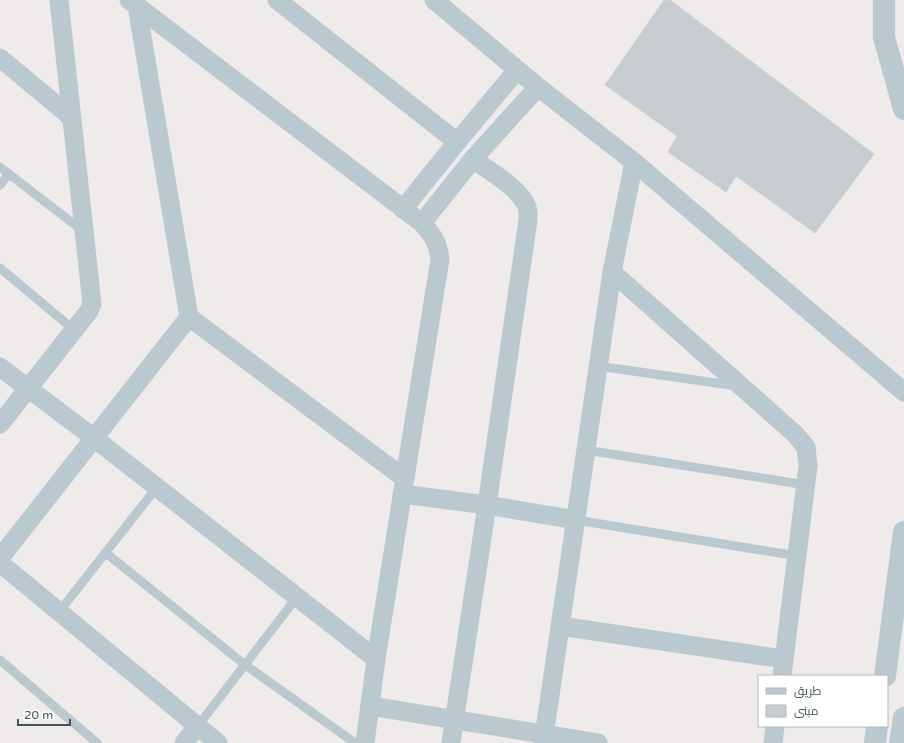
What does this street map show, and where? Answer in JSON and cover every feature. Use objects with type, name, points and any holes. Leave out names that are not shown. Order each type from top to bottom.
[{"type":"street","points":[[0,424],[74,330],[92,304],[59,0]]},
{"type":"street","points":[[277,0],[457,142]]},
{"type":"street","points":[[434,0],[517,70],[634,162],[904,392]]},
{"type":"street","points":[[884,0],[884,37],[904,109]]},
{"type":"street","points":[[133,3],[422,223],[434,237],[439,246],[440,259],[376,660],[365,743]]},
{"type":"street","points":[[133,3],[188,317],[403,486],[487,505],[576,520]]},
{"type":"street","points":[[1,61],[71,116]]},
{"type":"street","points":[[403,209],[517,70]]},
{"type":"street","points":[[422,223],[473,159],[538,87]]},
{"type":"street","points":[[450,743],[487,505],[528,220],[527,208],[523,199],[516,191],[473,159]]},
{"type":"street","points":[[544,739],[612,272],[634,162]]},
{"type":"street","points":[[560,626],[783,668],[808,466],[806,447],[795,434],[743,387],[612,272]]},
{"type":"street","points":[[0,558],[188,317]]},
{"type":"street","points":[[0,367],[157,487],[376,660]]},
{"type":"street","points":[[885,675],[904,534]]},
{"type":"street","points":[[0,563],[218,743]]},
{"type":"street","points":[[370,706],[544,739],[598,743]]},
{"type":"street","points":[[900,743],[904,718]]},
{"type":"street","points":[[184,743],[197,727]]},
{"type":"street","points":[[773,743],[775,727]]},
{"type":"street","points":[[875,743],[877,727]]},
{"type":"lane","points":[[0,167],[85,233]]},
{"type":"lane","points":[[0,185],[9,174]]},
{"type":"lane","points":[[0,268],[74,330]]},
{"type":"lane","points":[[598,366],[743,387]]},
{"type":"lane","points":[[586,450],[806,485]]},
{"type":"lane","points":[[59,612],[157,487]]},
{"type":"lane","points":[[576,520],[797,556]]},
{"type":"lane","points":[[106,553],[244,664],[355,743]]},
{"type":"lane","points":[[197,727],[297,597]]},
{"type":"lane","points":[[0,660],[97,743]]},
{"type":"building","points":[[664,0],[670,0],[874,154],[815,233],[736,176],[726,192],[668,152],[677,136],[605,85]]}]
